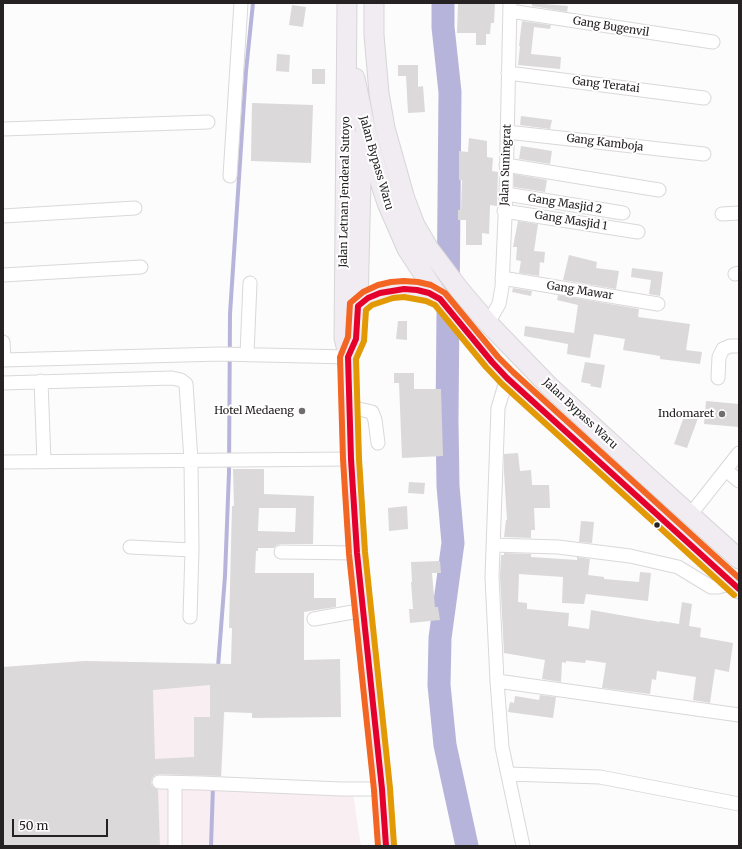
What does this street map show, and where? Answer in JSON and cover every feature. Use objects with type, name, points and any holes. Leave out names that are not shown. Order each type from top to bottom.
[{"type":"highway","points":[[347,3],[347,29]]},
{"type":"highway","name":"Jalan Letnan Jenderal Sutoyo","points":[[348,356],[356,339],[358,306],[366,3]]},
{"type":"highway","name":"Jalan Bypass Waru","points":[[374,3],[374,36],[379,93],[385,128],[404,199],[415,226],[429,249],[488,323],[550,387],[739,559]]},
{"type":"highway","name":"Jalan Bypass Waru","points":[[347,29],[362,114],[382,188],[397,229],[407,249],[442,302],[507,378],[736,586]]},
{"type":"highway","name":"Jalan Letnan Jenderal Sutoyo","points":[[347,29],[343,333],[348,356],[351,459],[357,553],[382,789],[386,846]]},
{"type":"highway","points":[[382,188],[383,172],[386,168],[392,170],[400,180]]},
{"type":"highway","points":[[358,306],[368,298],[380,293],[398,289],[417,290],[429,294],[442,302]]},
{"type":"street","points":[[230,176],[241,3]]},
{"type":"street","name":"Gang Bugenvil","points":[[510,7],[713,42]]},
{"type":"street","name":"Jalan Suningrat","points":[[488,323],[498,304],[502,287],[504,211],[506,194],[510,7]]},
{"type":"street","name":"Gang Teratai","points":[[508,73],[704,98]]},
{"type":"street","points":[[3,130],[208,122]]},
{"type":"street","name":"Gang Kamboja","points":[[507,132],[704,154]]},
{"type":"street","points":[[506,165],[659,190]]},
{"type":"street","name":"Gang Masjid 2","points":[[506,194],[623,213]]},
{"type":"street","points":[[3,216],[135,208]]},
{"type":"street","name":"Gang Masjid 1","points":[[504,211],[638,232]]},
{"type":"street","points":[[722,214],[739,213]]},
{"type":"street","points":[[3,275],[141,267]]},
{"type":"street","name":"Gang Mawar","points":[[502,278],[658,304]]},
{"type":"street","points":[[243,354],[250,283]]},
{"type":"street","points":[[3,342],[3,360],[220,354],[348,356]]},
{"type":"street","points":[[718,378],[719,357],[723,349],[730,346],[739,346]]},
{"type":"street","points":[[3,383],[172,378],[181,380],[187,386],[191,460],[192,550],[190,617]]},
{"type":"street","points":[[507,378],[498,408],[492,577],[502,747],[523,846]]},
{"type":"street","points":[[41,381],[44,462]]},
{"type":"street","points":[[350,407],[372,412],[375,420],[378,443]]},
{"type":"street","points":[[690,515],[739,453]]},
{"type":"street","points":[[3,462],[351,459]]},
{"type":"street","points":[[726,470],[739,481]]},
{"type":"street","points":[[493,545],[558,547],[630,556],[678,567],[711,587],[736,586]]},
{"type":"street","points":[[130,547],[192,550]]},
{"type":"street","points":[[281,552],[357,553]]},
{"type":"street","points":[[314,619],[364,610]]},
{"type":"street","points":[[497,681],[739,715]]},
{"type":"street","points":[[508,774],[600,777],[739,804]]},
{"type":"street","points":[[159,782],[341,789],[382,789]]},
{"type":"street","points":[[175,783],[175,846]]},
{"type":"shaded area","points":[[85,661],[227,664],[221,783],[352,787],[361,846],[3,846],[3,667]]},
{"type":"building","points":[[458,3],[495,3],[494,23],[491,23],[490,34],[486,34],[486,45],[476,45],[476,33],[457,33]]},
{"type":"building","points":[[532,3],[568,6],[567,12],[532,6]]},
{"type":"building","points":[[292,5],[306,7],[303,27],[289,25]]},
{"type":"building","points":[[522,21],[551,25],[550,29],[534,27],[531,54],[561,57],[560,69],[518,65]]},
{"type":"building","points":[[277,54],[290,55],[289,72],[276,71]]},
{"type":"building","points":[[398,65],[418,65],[418,87],[423,86],[425,112],[408,113],[406,76],[398,76]]},
{"type":"building","points":[[312,69],[325,69],[325,84],[312,84]]},
{"type":"building","points":[[252,103],[313,105],[311,163],[251,161]]},
{"type":"building","points":[[521,116],[552,120],[550,129],[520,125]]},
{"type":"building","points":[[469,138],[487,141],[487,157],[493,158],[492,171],[498,172],[497,206],[490,205],[489,234],[482,233],[482,245],[466,245],[466,220],[458,220],[458,210],[461,210],[462,180],[459,180],[459,151],[468,152]]},
{"type":"building","points":[[521,146],[552,151],[550,164],[519,159]]},
{"type":"building","points":[[514,174],[547,180],[545,192],[514,187]]},
{"type":"building","points":[[518,221],[538,224],[534,251],[545,252],[544,263],[540,262],[539,276],[519,273],[521,261],[516,260],[517,247],[513,247]]},
{"type":"building","points":[[569,255],[597,262],[596,268],[619,271],[616,289],[563,280]]},
{"type":"building","points":[[632,268],[663,272],[660,296],[649,294],[651,280],[631,277]]},
{"type":"building","points":[[513,288],[532,291],[531,296],[512,292]]},
{"type":"building","points":[[558,295],[639,309],[638,317],[690,324],[686,350],[702,352],[700,364],[660,359],[660,356],[623,350],[625,339],[594,334],[590,358],[567,354],[568,344],[524,336],[525,326],[574,333],[578,305],[557,300]]},
{"type":"building","points":[[398,321],[407,321],[407,340],[396,339]]},
{"type":"building","points":[[585,362],[605,365],[601,388],[590,386],[591,384],[581,382]]},
{"type":"building","points":[[394,373],[414,373],[414,389],[441,389],[443,456],[402,458],[399,383],[394,383]]},
{"type":"building","name":"Indomaret","points":[[706,401],[739,404],[739,427],[704,424]]},
{"type":"building","points":[[685,414],[698,418],[687,448],[674,444]]},
{"type":"building","points":[[518,453],[520,471],[531,470],[532,485],[549,485],[550,508],[534,508],[535,530],[531,530],[531,538],[504,537],[507,520],[504,454]]},
{"type":"building","points":[[233,469],[264,469],[264,494],[314,496],[313,544],[281,544],[274,548],[258,548],[258,551],[256,551],[255,573],[314,573],[314,598],[336,598],[336,607],[304,612],[304,660],[340,659],[341,717],[252,718],[252,713],[224,712],[221,776],[159,774],[152,778],[152,786],[158,790],[160,846],[3,846],[3,667],[85,661],[231,664],[232,628],[229,628],[232,506],[234,506]],"holes":[[[259,508],[296,508],[295,532],[258,531]],[[210,685],[210,717],[194,717],[194,757],[155,759],[153,690]]]},
{"type":"building","points":[[409,482],[425,483],[424,494],[408,493]]},
{"type":"building","points":[[407,506],[408,529],[389,531],[388,508]]},
{"type":"building","points":[[581,521],[594,522],[592,543],[579,542]]},
{"type":"building","points":[[504,553],[531,554],[531,557],[577,560],[577,557],[590,559],[588,575],[604,577],[604,579],[639,582],[640,572],[651,573],[648,601],[586,594],[584,604],[562,603],[563,577],[519,574],[518,602],[527,603],[527,609],[569,613],[568,626],[589,629],[591,610],[679,624],[682,602],[692,604],[689,626],[701,628],[700,637],[733,643],[729,672],[715,669],[710,703],[693,700],[696,677],[657,671],[656,680],[652,679],[650,694],[602,688],[606,663],[586,660],[585,663],[562,662],[561,682],[542,679],[545,660],[504,653],[500,577],[501,555],[504,555]]},
{"type":"building","points":[[440,561],[441,573],[432,573],[435,607],[438,607],[440,620],[410,623],[409,609],[413,609],[411,562]]},
{"type":"building","points":[[540,695],[556,697],[553,718],[508,712],[510,702],[514,703],[515,696],[539,700]]},
{"type":"waterway","points":[[218,667],[225,576],[229,472],[230,314],[246,71],[253,3]]},
{"type":"waterway","points":[[443,3],[443,27],[450,92],[447,420],[448,486],[453,543],[440,638],[439,685],[445,745],[467,846]]},
{"type":"waterway","points":[[211,846],[213,786]]},
{"type":"transit line","points":[[378,846],[374,790],[349,554],[343,459],[340,357],[348,337],[350,303],[363,292],[378,285],[404,281],[431,285],[445,293],[498,357],[513,372],[739,578]]},
{"type":"transit line","points":[[386,846],[382,789],[357,553],[351,459],[348,357],[356,339],[358,306],[368,298],[380,293],[404,289],[429,293],[440,299],[507,378],[739,589]]},
{"type":"transit line","points":[[394,845],[390,788],[365,552],[359,459],[356,359],[364,341],[366,310],[372,305],[393,298],[404,297],[426,301],[435,305],[486,367],[502,384],[734,595]]},
{"type":"place","name":"Hotel Medaeng","points":[[302,411]]},
{"type":"place","name":"Indomaret","points":[[722,414]]}]
